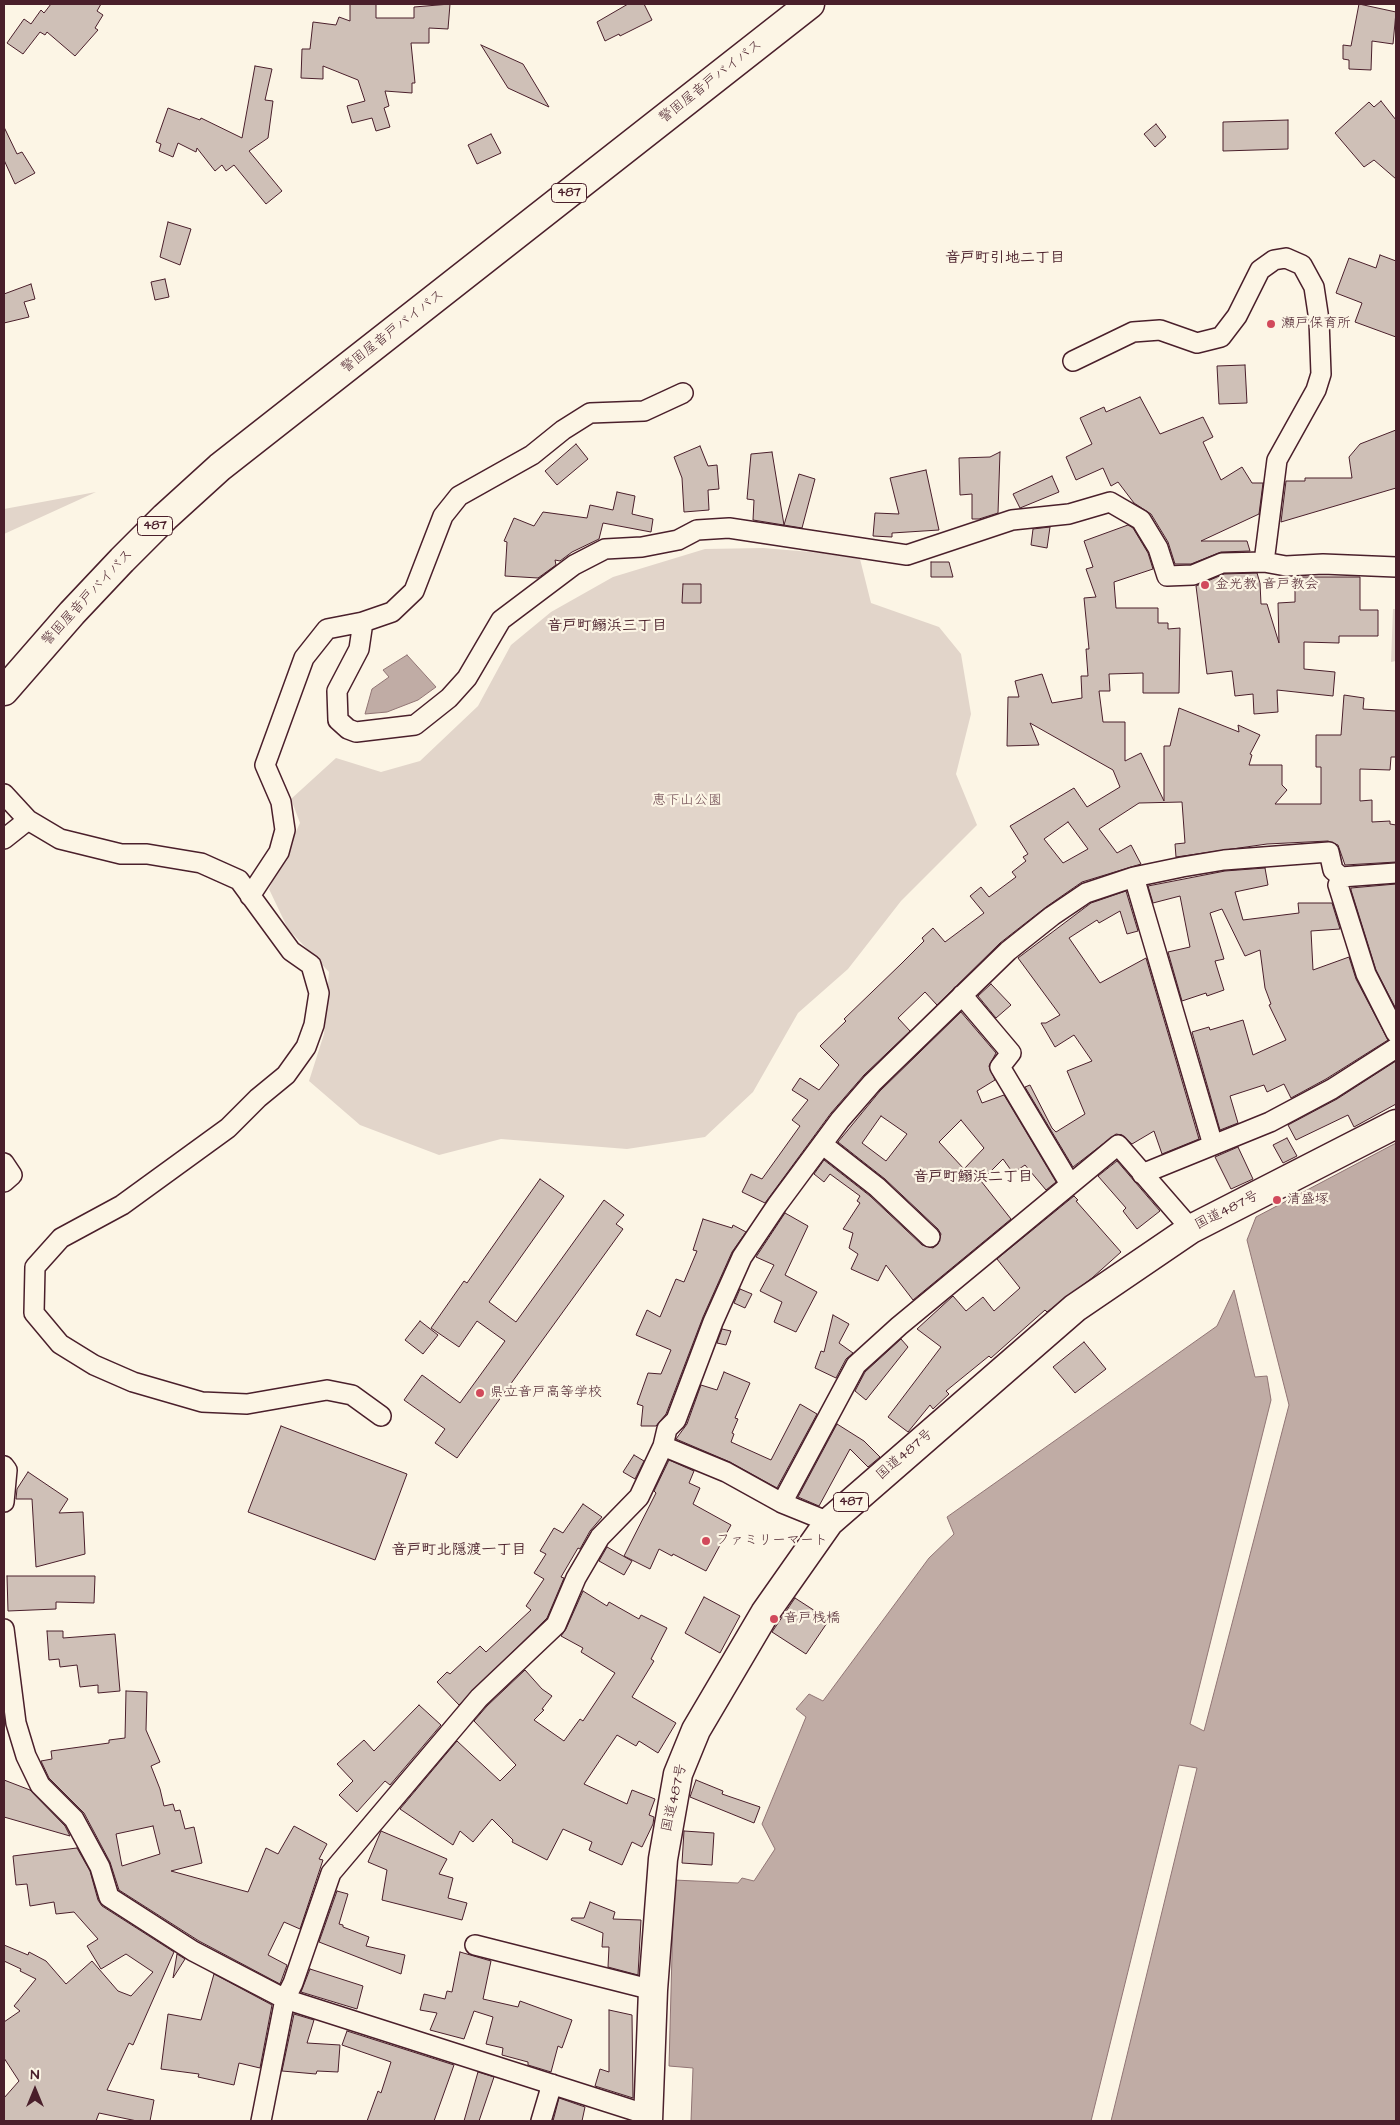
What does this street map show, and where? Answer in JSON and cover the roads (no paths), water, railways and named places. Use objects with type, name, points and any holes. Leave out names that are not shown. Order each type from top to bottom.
[{"type":"highway","name":"警固屋音戸バイパス","points":[[4,691],[72,613],[165,517],[220,467],[810,4]]},
{"type":"highway","name":"国道487号","points":[[648,2118],[663,1859],[678,1774],[696,1730],[765,1613],[829,1522],[1075,1308],[1191,1229],[1396,1124]]},
{"type":"street","points":[[1073,361],[1133,332],[1160,330],[1197,343],[1221,337],[1237,316],[1260,270],[1274,260],[1286,258],[1302,265],[1314,287],[1321,374],[1316,390],[1277,460],[1264,562]]},
{"type":"street","points":[[250,896],[279,852],[285,830],[281,802],[265,764],[304,658],[327,629],[363,622],[392,612],[414,591],[443,516],[459,496],[532,455],[563,430],[590,413],[644,411],[682,393]]},
{"type":"street","points":[[363,622],[359,649],[337,690],[338,720],[348,729],[356,732],[415,725],[449,698],[467,678],[501,620],[574,565],[605,549],[642,547],[678,540],[697,530],[729,528],[907,555],[1012,520],[1069,514],[1110,502],[1141,520],[1158,548],[1167,576],[1193,575],[1222,563],[1264,562],[1286,566],[1323,564],[1396,567]]},
{"type":"street","points":[[4,839],[16,807],[60,838],[82,846],[121,854],[147,854],[201,863],[239,880],[291,951],[311,965],[319,992],[314,1025],[306,1046],[286,1075],[258,1098],[228,1128],[122,1205],[61,1238],[35,1267],[34,1313],[60,1344],[94,1365],[133,1382],[202,1402],[247,1404],[327,1390],[352,1395],[381,1416]]},
{"type":"street","points":[[261,2121],[285,1999],[293,1983],[331,1872],[479,1698],[556,1625],[576,1578],[600,1538],[640,1498],[663,1446],[667,1429],[676,1420],[724,1297],[742,1257],[822,1144],[872,1083],[1008,951],[1052,916],[1086,893],[1134,877],[1224,860],[1330,852],[1333,870],[1341,877],[1396,873]]},
{"type":"street","points":[[1134,877],[1213,1145]]},
{"type":"street","points":[[1341,877],[1338,885],[1366,974],[1396,1033]]},
{"type":"street","points":[[962,995],[1011,1053],[1000,1067],[1070,1184]]},
{"type":"street","points":[[1142,1174],[1270,1122],[1332,1089],[1396,1048]]},
{"type":"street","points":[[822,1144],[877,1187],[930,1237]]},
{"type":"street","points":[[782,1503],[856,1365],[899,1326],[1118,1145],[1191,1229]]},
{"type":"street","points":[[4,1163],[12,1175],[4,1182]]},
{"type":"street","points":[[663,1446],[726,1472],[782,1503],[829,1522]]},
{"type":"street","points":[[4,1466],[7,1470],[4,1502]]},
{"type":"street","points":[[4,1629],[16,1723],[26,1756],[40,1785],[74,1819],[100,1867],[109,1897],[193,1951],[285,1999],[552,2084],[648,2118]]},
{"type":"street","points":[[475,1945],[654,1990]]},
{"type":"street","points":[[540,2121],[552,2084]]},
{"type":"place","name":"瀬戸保育所","points":[[1271,324]]},
{"type":"place","name":"金光教 音戸教会","points":[[1205,585]]},
{"type":"place","name":"清盛塚","points":[[1277,1200]]},
{"type":"place","name":"県立音戸高等学校","points":[[480,1393]]},
{"type":"place","name":"ファミリーマート","points":[[706,1541]]},
{"type":"place","name":"音戸桟橋","points":[[774,1619]]},
{"type":"district","name":"音戸町引地二丁目","points":[[1005,259]]},
{"type":"district","name":"音戸町鰯浜三丁目","points":[[607,627]]},
{"type":"district","name":"音戸町鰯浜二丁目","points":[[973,1178]]},
{"type":"district","name":"音戸町北隠渡一丁目","points":[[459,1551]]},
{"type":"park label","name":"恵下山公園","points":[[687,801]]}]
